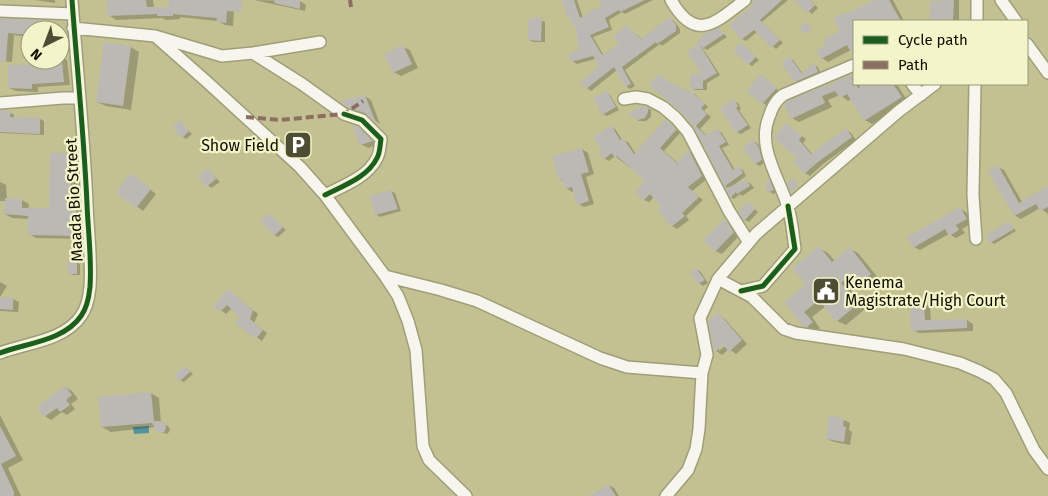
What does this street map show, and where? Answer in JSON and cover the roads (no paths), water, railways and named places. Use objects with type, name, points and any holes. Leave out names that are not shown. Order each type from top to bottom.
[{"type":"street","name":"Maada Bio Street","points":[[4,352],[57,335],[72,327],[82,315],[88,301],[90,286],[89,246],[84,148],[72,0]]},
{"type":"street","points":[[671,0],[686,19],[692,24],[702,26],[714,24],[745,0]]},
{"type":"street","points":[[977,0],[977,20]]},
{"type":"street","points":[[1001,0],[1015,20]]},
{"type":"street","points":[[0,11],[73,14]]},
{"type":"street","points":[[73,28],[155,36],[222,56],[320,42]]},
{"type":"street","points":[[155,36],[300,167],[325,195],[385,276],[398,296],[408,321],[416,350],[422,446],[430,460],[466,496]]},
{"type":"street","points":[[1028,45],[1048,73]]},
{"type":"street","points":[[253,53],[302,84],[344,114],[362,120],[381,139],[378,157],[369,170],[355,180],[325,195]]},
{"type":"street","points":[[741,291],[763,286],[795,249],[788,206],[767,152],[764,139],[766,124],[772,107],[783,95],[853,65]]},
{"type":"street","points":[[913,85],[921,95]]},
{"type":"street","points":[[666,496],[688,470],[696,449],[702,373],[708,355],[700,318],[718,279],[748,241],[899,111],[935,85]]},
{"type":"street","points":[[975,85],[973,195],[976,239]]},
{"type":"street","points":[[624,99],[636,97],[648,99],[663,107],[676,118],[688,132],[729,211],[748,241]]},
{"type":"street","points":[[0,103],[80,98]]},
{"type":"street","points":[[385,276],[476,301],[600,358],[627,366],[702,373]]},
{"type":"street","points":[[718,279],[752,297],[784,329],[796,333],[904,349],[960,363],[994,379],[1006,393],[1034,450],[1048,469]]},
{"type":"water","points":[[149,426],[149,433],[134,434],[133,427]]},
{"type":"place","name":"Show Field","points":[[298,145]]},
{"type":"place","name":"Kenema Magistrate/High Court","points":[[826,291]]}]
